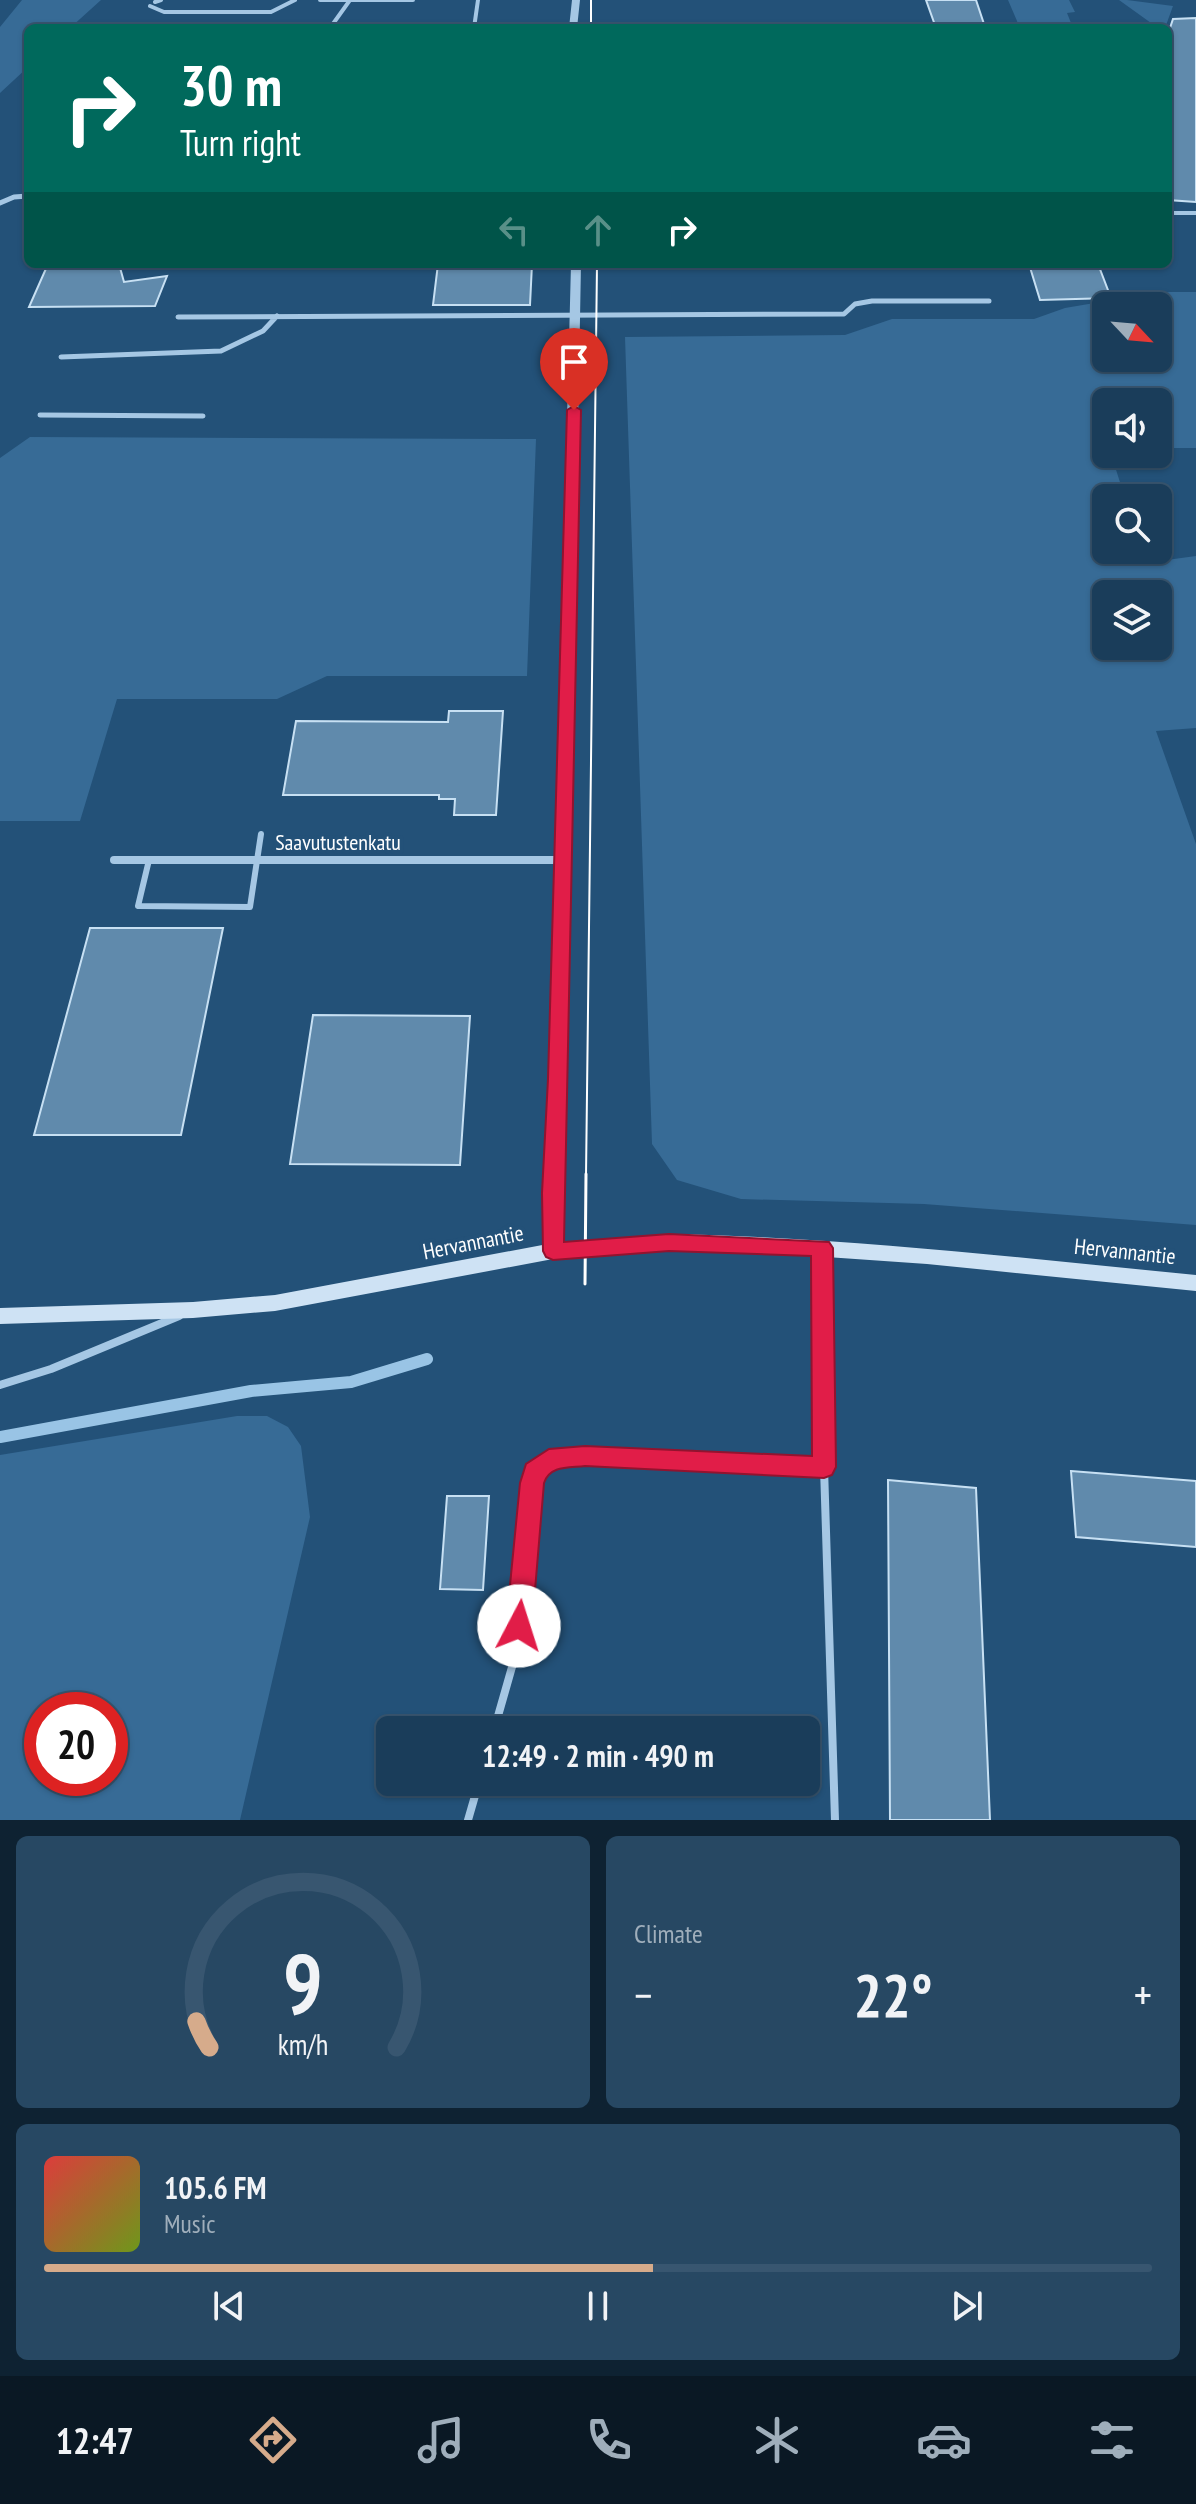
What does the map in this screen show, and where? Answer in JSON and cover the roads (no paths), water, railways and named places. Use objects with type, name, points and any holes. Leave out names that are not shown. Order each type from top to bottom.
[{"type":"main road","name":"Hervannantie","points":[[0,1316],[193,1310],[275,1303],[553,1251],[669,1242],[822,1248],[1011,1263],[1196,1283]]},
{"type":"street","points":[[573,24],[576,0]]},
{"type":"street","points":[[0,201],[24,196]]},
{"type":"street","points":[[553,1251],[576,268]]},
{"type":"street","name":"Saavutustenkatu","points":[[114,860],[561,860]]},
{"type":"lane","points":[[155,2],[161,0]]},
{"type":"lane","points":[[150,6],[164,12],[271,12],[295,0]]},
{"type":"lane","points":[[320,0],[413,0]]},
{"type":"lane","points":[[333,24],[350,0]]},
{"type":"lane","points":[[475,24],[478,0]]},
{"type":"lane","points":[[1173,213],[1196,213]]},
{"type":"lane","points":[[178,317],[844,314],[855,304],[872,301],[989,301]]},
{"type":"lane","points":[[61,357],[221,351],[263,331],[277,316]]},
{"type":"lane","points":[[40,415],[203,416]]},
{"type":"lane","points":[[149,860],[138,906],[250,907],[261,834]]},
{"type":"lane","points":[[822,1248],[824,1467],[835,1820]]},
{"type":"lane","points":[[0,1385],[51,1369],[193,1310]]},
{"type":"lane","points":[[498,1716],[512,1667],[519,1626],[532,1483],[535,1472],[542,1464],[559,1457],[585,1456],[824,1467]]},
{"type":"lane","points":[[468,1820],[475,1796]]},
{"type":"waterway","points":[[0,1437],[251,1391],[351,1382],[427,1359]]},
{"type":"tram line","points":[[591,0],[591,24]]},
{"type":"tram line","points":[[586,1176],[597,268]]},
{"type":"tram line","points":[[585,1284],[586,1174]]}]
